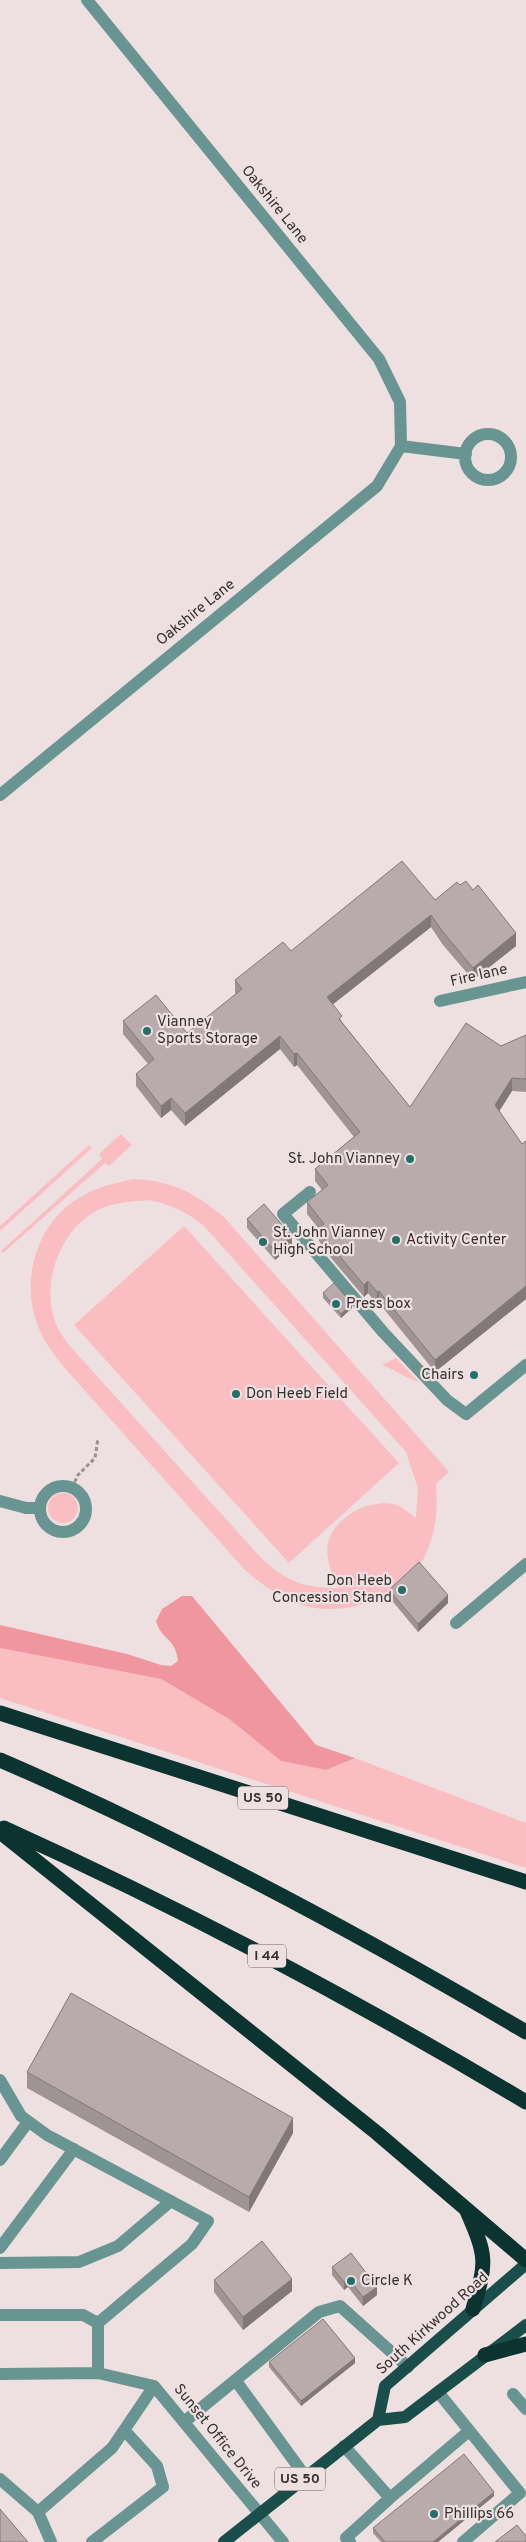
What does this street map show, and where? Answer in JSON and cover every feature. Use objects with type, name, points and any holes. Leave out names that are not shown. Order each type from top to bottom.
[{"type":"highway","name":"US 50","points":[[0,1713],[526,1882]]},
{"type":"highway","points":[[0,1760],[104,1807],[292,1902],[526,2032]]},
{"type":"highway","name":"I 44","points":[[0,1826],[93,1868],[279,1962],[379,2016],[526,2102]]},
{"type":"highway","points":[[0,1832],[305,2074],[464,2205],[526,2262]]},
{"type":"highway","points":[[464,2205],[482,2246],[484,2266],[473,2309]]},
{"type":"highway","points":[[485,2355],[526,2344]]},
{"type":"main road","name":"South Kirkwood Road","points":[[378,2420],[385,2386],[526,2262]]},
{"type":"main road","points":[[378,2420],[405,2417],[526,2325]]},
{"type":"main road","name":"US 50","points":[[224,2542],[378,2420]]},
{"type":"street","name":"Oakshire Lane","points":[[0,795],[378,486],[401,446],[400,402],[379,359],[87,0]]},
{"type":"street","points":[[401,446],[466,454]]},
{"type":"street","name":"Fire lane","points":[[440,1001],[526,982]]},
{"type":"street","points":[[310,1192],[283,1214],[383,1332],[448,1400],[466,1414],[526,1365]]},
{"type":"street","points":[[61,1486],[72,1488],[81,1495],[86,1510],[81,1524],[61,1532],[54,1530],[44,1520],[40,1508],[42,1499],[53,1488],[61,1486]]},
{"type":"street","points":[[0,1502],[26,1508],[40,1508]]},
{"type":"street","points":[[456,1623],[526,1564]]},
{"type":"street","points":[[0,2080],[21,2116],[28,2122],[74,2149],[208,2220],[192,2244],[98,2323],[98,2373]]},
{"type":"street","points":[[0,2160],[28,2122]]},
{"type":"street","points":[[0,2248],[74,2149]]},
{"type":"street","points":[[0,2263],[79,2262],[118,2246],[171,2201]]},
{"type":"street","points":[[184,2422],[319,2312],[340,2306],[408,2367]]},
{"type":"street","points":[[0,2315],[83,2315],[98,2323]]},
{"type":"street","name":"Sunset Office Drive","points":[[0,2374],[98,2373],[154,2386],[283,2542]]},
{"type":"street","points":[[236,2381],[305,2476]]},
{"type":"street","points":[[38,2512],[112,2448],[154,2386]]},
{"type":"street","points":[[438,2392],[520,2493],[463,2542]]},
{"type":"street","points":[[513,2394],[526,2409]]},
{"type":"street","points":[[92,2542],[163,2487],[157,2466],[125,2431]]},
{"type":"street","points":[[350,2542],[346,2538],[469,2431]]},
{"type":"street","points":[[344,2446],[390,2498]]},
{"type":"street","points":[[0,2479],[38,2512],[51,2542]]},
{"type":"path","points":[[72,1488],[78,1475],[93,1462],[98,1438]]},
{"type":"shaded area","points":[[121,1134],[132,1145],[109,1166],[105,1163],[3,1253],[1,1251],[102,1159],[99,1154]]},
{"type":"shaded area","points":[[89,1145],[92,1148],[0,1231],[0,1226]]},
{"type":"shaded area","points":[[133,1179],[160,1182],[182,1189],[224,1217],[449,1472],[436,1484],[435,1522],[428,1549],[413,1573],[400,1585],[367,1603],[331,1609],[313,1608],[296,1603],[269,1589],[245,1570],[50,1349],[37,1324],[31,1299],[33,1263],[39,1246],[47,1230],[71,1203],[97,1189]],"holes":[[[144,1200],[158,1202],[185,1213],[204,1226],[406,1452],[418,1488],[416,1518],[400,1506],[387,1503],[366,1506],[346,1517],[332,1533],[327,1549],[330,1567],[339,1588],[316,1587],[297,1582],[280,1573],[262,1559],[68,1344],[57,1327],[51,1308],[50,1290],[53,1273],[58,1256],[66,1240],[77,1226],[90,1215],[111,1205]]]},
{"type":"shaded area","name":"Don Heeb Field","points":[[184,1226],[399,1463],[289,1563],[74,1325]]},
{"type":"shaded area","points":[[396,1358],[419,1382],[382,1365]]},
{"type":"shaded area","points":[[63,1493],[73,1498],[78,1508],[73,1518],[63,1523],[53,1518],[48,1508],[53,1498]]},
{"type":"shaded area","points":[[182,1596],[192,1596],[316,1745],[355,1758],[326,1770],[281,1761],[229,1719],[161,1679],[0,1648],[0,1625],[171,1666],[178,1661],[177,1653],[161,1632],[156,1621],[162,1609]]},
{"type":"shaded area","points":[[0,1648],[161,1679],[229,1719],[281,1761],[326,1770],[355,1758],[526,1823],[526,1868],[0,1698]]},
{"type":"building","name":"St. John Vianney High School","points":[[402,861],[435,900],[457,882],[460,885],[466,881],[473,890],[478,885],[516,933],[473,968],[431,915],[327,997],[342,1016],[339,1019],[410,1107],[466,1023],[501,1046],[526,1035],[526,1079],[512,1078],[495,1105],[522,1144],[526,1141],[526,1286],[435,1360],[379,1291],[377,1292],[368,1281],[364,1285],[326,1240],[319,1228],[324,1224],[307,1202],[328,1185],[315,1169],[360,1132],[297,1053],[294,1054],[280,1036],[185,1113],[171,1098],[161,1106],[136,1074],[154,1059],[123,1021],[156,995],[187,1033],[242,989],[235,980],[283,942],[291,951]]},
{"type":"building","points":[[264,1204],[292,1236],[275,1251],[247,1219]]},
{"type":"building","points":[[334,1283],[352,1304],[341,1314],[323,1293]]},
{"type":"building","points":[[419,1562],[448,1595],[418,1624],[389,1590]]},
{"type":"building","points":[[71,1993],[293,2118],[249,2197],[27,2072]]},
{"type":"building","points":[[262,2241],[292,2279],[243,2317],[214,2280]]},
{"type":"building","points":[[351,2253],[377,2287],[363,2297],[348,2278],[344,2282],[332,2267]]},
{"type":"building","points":[[323,2319],[355,2358],[301,2401],[269,2362]]},
{"type":"building","name":"Phillips 66","points":[[464,2454],[494,2492],[433,2542],[385,2542],[373,2528]]},
{"type":"building","points":[[0,2509],[28,2542],[0,2542]]},
{"type":"building","points":[[517,2525],[526,2536],[526,2542],[495,2542]]},
{"type":"place","name":"Vianney Sports Storage","points":[[147,1031]]},
{"type":"place","name":"St. John Vianney","points":[[410,1159]]},
{"type":"place","name":"Activity Center","points":[[396,1240]]},
{"type":"place","name":"St. John Vianney High School","points":[[263,1242]]},
{"type":"place","name":"Press box","points":[[336,1304]]},
{"type":"place","name":"Chairs","points":[[474,1375]]},
{"type":"place","name":"Don Heeb Field","points":[[236,1394]]},
{"type":"place","name":"Don Heeb Concession Stand","points":[[402,1590]]},
{"type":"place","name":"Circle K","points":[[351,2281]]},
{"type":"place","name":"Phillips 66","points":[[434,2514]]}]
